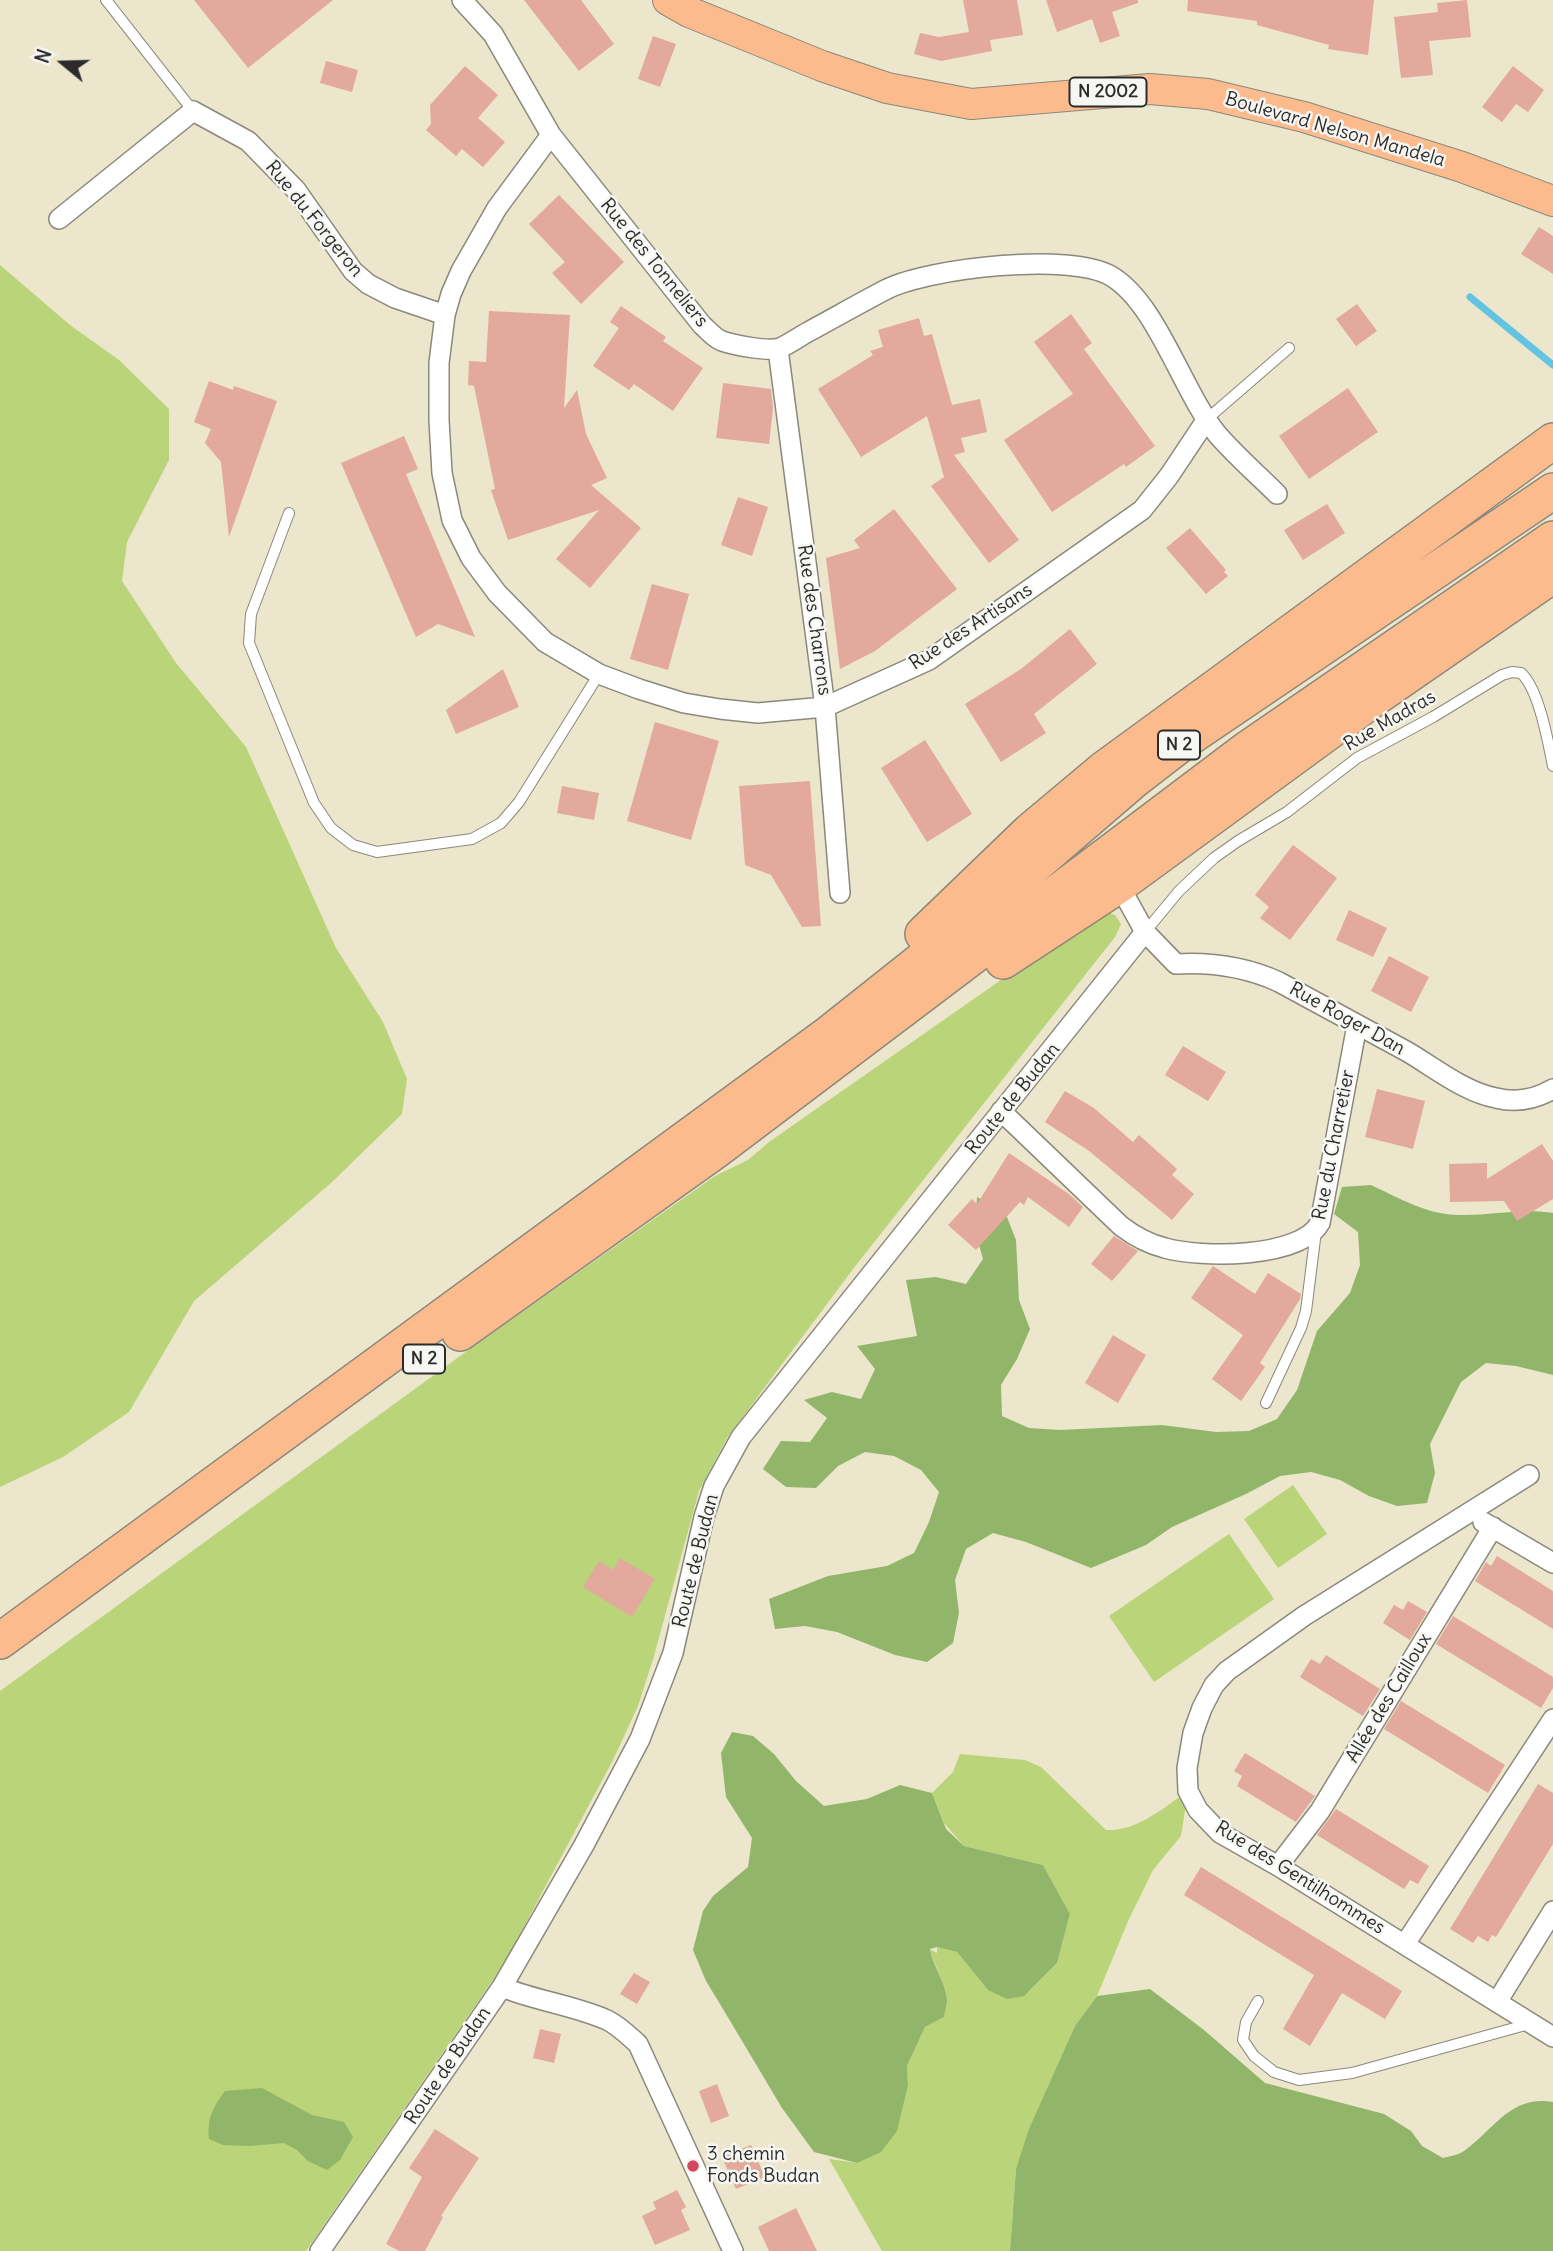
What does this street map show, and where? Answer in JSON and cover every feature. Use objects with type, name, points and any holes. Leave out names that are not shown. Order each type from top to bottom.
[{"type":"highway","points":[[839,1042],[929,928],[1030,831],[1104,768],[1553,441]]},
{"type":"highway","name":"N 2","points":[[0,1664],[715,1151],[962,929],[1189,737],[1553,491]]},
{"type":"highway","name":"N 2","points":[[0,1642],[1246,750],[1553,539]]},
{"type":"highway","points":[[839,1042],[891,1035],[1119,884],[1379,695],[1553,575]]},
{"type":"main road","name":"Boulevard Nelson Mandela","points":[[668,0],[689,12],[822,66],[887,88],[971,104],[1150,89],[1208,94],[1304,117],[1462,167],[1553,201]]},
{"type":"street","name":"Rue des Tonneliers","points":[[462,0],[493,34],[551,135],[702,325],[719,341],[778,349]]},
{"type":"street","points":[[59,219],[193,111]]},
{"type":"street","name":"Rue du Forgeron","points":[[193,111],[248,142],[296,190],[353,271],[368,284],[395,298],[445,315]]},
{"type":"street","name":"Rue des Artisans","points":[[551,135],[497,208],[451,294],[445,315],[439,363],[442,473],[452,520],[471,558],[497,593],[545,642],[599,674],[684,704],[758,713],[825,707],[929,660],[1142,510],[1169,476],[1207,419]]},
{"type":"street","points":[[778,349],[890,288],[946,272],[1004,265],[1087,268],[1110,276],[1130,291],[1149,316],[1217,434],[1277,494]]},
{"type":"street","name":"Rue des Charrons","points":[[778,349],[825,707],[840,893]]},
{"type":"street","points":[[1119,884],[1145,932]]},
{"type":"street","name":"Rue Roger Dan","points":[[1145,932],[1176,964],[1230,966],[1261,974],[1472,1090],[1494,1098],[1522,1100],[1543,1095],[1553,1089]]},
{"type":"street","name":"Route de Budan","points":[[320,2251],[502,1987],[584,1845],[640,1739],[673,1653],[704,1517],[718,1478],[741,1437],[1145,932]]},
{"type":"street","name":"Rue du Charretier","points":[[1001,1111],[1131,1234],[1162,1248],[1200,1254],[1251,1251],[1286,1245],[1316,1231],[1324,1209],[1357,1025]]},
{"type":"street","name":"Rue des Gentilhommes","points":[[1529,1475],[1304,1616],[1245,1657],[1214,1685],[1208,1696],[1194,1733],[1187,1768],[1188,1791],[1198,1810],[1220,1833],[1278,1866],[1553,2037]]},
{"type":"street","points":[[1466,1514],[1553,1563]]},
{"type":"street","name":"Allée des Cailloux","points":[[1278,1866],[1320,1811],[1493,1527]]},
{"type":"street","points":[[1405,1944],[1553,1719]]},
{"type":"street","points":[[1497,2002],[1553,1910]]},
{"type":"street","points":[[502,1987],[610,2021],[638,2043],[733,2251]]},
{"type":"lane","points":[[106,0],[193,111]]},
{"type":"lane","points":[[1207,419],[1289,348]]},
{"type":"lane","points":[[289,513],[251,614],[249,643],[314,803],[331,828],[353,845],[377,852],[472,839],[501,823],[519,802],[599,674]]},
{"type":"lane","name":"Rue Madras","points":[[1145,932],[1178,891],[1214,858],[1295,807],[1357,758],[1433,717],[1502,675],[1521,673],[1532,685],[1549,742],[1553,766]]},
{"type":"lane","points":[[1266,1402],[1301,1328],[1306,1311],[1316,1231]]},
{"type":"lane","points":[[1258,2001],[1246,2022],[1243,2040],[1254,2056],[1274,2073],[1300,2080],[1352,2073],[1530,2023]]},
{"type":"green space","points":[[0,265],[70,325],[119,360],[169,409],[169,460],[127,542],[122,581],[176,663],[246,747],[336,948],[383,1022],[407,1079],[402,1114],[331,1183],[194,1301],[129,1412],[63,1457],[0,1487]]},
{"type":"green space","points":[[1104,912],[1115,915],[1121,924],[1115,937],[853,1269],[727,1438],[699,1491],[654,1656],[638,1706],[613,1760],[504,1964],[306,2251],[0,2251],[0,1691],[467,1351],[715,1176],[748,1160],[769,1142],[1094,915]]},
{"type":"green space","points":[[1371,1185],[1414,1205],[1447,1214],[1530,1211],[1553,1213],[1553,1375],[1516,1366],[1486,1363],[1461,1382],[1430,1444],[1435,1473],[1427,1503],[1397,1506],[1369,1496],[1340,1480],[1311,1472],[1280,1476],[1172,1527],[1146,1545],[1091,1568],[1026,1542],[993,1533],[966,1549],[955,1580],[959,1613],[953,1643],[927,1662],[895,1655],[837,1632],[805,1626],[775,1629],[769,1599],[828,1576],[887,1566],[914,1553],[929,1522],[939,1492],[921,1470],[894,1456],[865,1452],[838,1466],[816,1488],[786,1487],[763,1469],[781,1441],[810,1442],[827,1418],[804,1400],[832,1392],[861,1399],[875,1369],[857,1346],[917,1336],[906,1280],[936,1277],[966,1284],[983,1259],[975,1231],[977,1197],[1005,1212],[1016,1240],[1019,1300],[1030,1329],[1017,1359],[1001,1385],[1002,1416],[1029,1428],[1060,1430],[1162,1425],[1216,1432],[1249,1431],[1277,1419],[1297,1390],[1317,1331],[1350,1293],[1360,1265],[1358,1232],[1334,1214],[1342,1187]]},
{"type":"green space","points":[[1293,1485],[1327,1534],[1278,1568],[1244,1519]]},
{"type":"green space","points":[[1229,1534],[1274,1599],[1154,1682],[1109,1616]]},
{"type":"green space","points":[[732,1732],[753,1736],[824,1806],[867,1799],[900,1785],[932,1793],[946,1829],[964,1846],[1043,1865],[1070,1914],[1057,1963],[1024,1996],[1007,1999],[988,1990],[957,1952],[937,1947],[930,1949],[946,1993],[944,2017],[925,2027],[907,2066],[908,2085],[897,2131],[881,2152],[857,2163],[814,2152],[782,2108],[706,1981],[693,1950],[703,1911],[713,1896],[748,1867],[752,1838],[726,1797],[721,1753]]},
{"type":"green space","points":[[960,1754],[1025,1760],[1041,1767],[1106,1830],[1117,1830],[1139,1823],[1188,1791],[1181,1836],[1153,1870],[1097,1996],[1075,2026],[1016,2169],[1010,2251],[882,2251],[829,2159],[858,2163],[908,2085],[907,2066],[925,2027],[944,2017],[946,1993],[930,1949],[937,1953],[937,1947],[957,1952],[988,1990],[1029,1991],[1057,1963],[1070,1914],[1043,1865],[964,1846],[944,1823],[932,1793],[953,1772]]},
{"type":"green space","points":[[1150,1989],[1204,2030],[1265,2083],[1384,2114],[1411,2131],[1422,2146],[1443,2158],[1464,2151],[1514,2109],[1538,2101],[1553,2102],[1553,2251],[1010,2251],[1016,2169],[1029,2129],[1075,2026],[1097,1996]]},
{"type":"green space","points":[[262,2088],[312,2115],[344,2122],[353,2137],[340,2160],[327,2170],[308,2161],[297,2150],[284,2143],[223,2145],[209,2139],[212,2113],[225,2091]]},
{"type":"building","points":[[194,0],[333,0],[248,68]]},
{"type":"building","points":[[524,0],[581,0],[614,44],[579,71]]},
{"type":"building","points":[[963,0],[1017,0],[1023,35],[990,40],[992,51],[941,61],[914,54],[920,33],[939,37],[969,32]]},
{"type":"building","points":[[1046,0],[1138,0],[1138,3],[1112,12],[1120,36],[1100,43],[1092,19],[1057,32]]},
{"type":"building","points":[[1188,0],[1374,0],[1368,55],[1328,49],[1329,45],[1257,25],[1257,21],[1187,11]]},
{"type":"building","points":[[1467,0],[1471,37],[1429,41],[1433,75],[1401,78],[1394,17],[1438,12],[1437,3]]},
{"type":"building","points":[[653,36],[676,44],[660,87],[638,79]]},
{"type":"building","points":[[326,61],[358,70],[352,92],[320,83]]},
{"type":"building","points":[[465,66],[498,95],[478,118],[505,142],[483,167],[462,149],[456,156],[426,130],[431,124],[430,105]]},
{"type":"building","points":[[1513,66],[1544,90],[1528,112],[1516,104],[1502,122],[1482,107]]},
{"type":"building","points":[[559,195],[624,262],[581,304],[552,273],[565,262],[529,224]]},
{"type":"building","points":[[1539,227],[1553,236],[1553,274],[1521,254]]},
{"type":"building","points":[[1357,304],[1377,331],[1356,346],[1336,319]]},
{"type":"building","points":[[621,306],[666,337],[663,341],[703,368],[673,411],[634,384],[629,390],[593,366],[619,328],[610,322]]},
{"type":"building","points":[[489,311],[570,315],[564,408],[577,390],[586,434],[607,478],[591,485],[641,528],[590,588],[556,559],[599,510],[508,540],[491,490],[495,489],[474,386],[468,385],[469,361],[486,362]]},
{"type":"building","points":[[1071,314],[1092,343],[1084,349],[1155,446],[1052,512],[1004,440],[1073,394],[1034,342]]},
{"type":"building","points":[[919,318],[924,336],[932,334],[952,405],[980,399],[987,432],[961,438],[965,452],[954,455],[1019,540],[989,563],[931,486],[944,477],[927,416],[861,457],[818,389],[873,355],[870,351],[883,347],[878,330]]},
{"type":"building","points":[[209,381],[233,390],[234,386],[277,401],[229,537],[221,462],[205,443],[211,429],[194,422]]},
{"type":"building","points":[[723,383],[771,389],[773,408],[769,444],[716,438]]},
{"type":"building","points":[[1348,388],[1378,432],[1309,479],[1279,436]]},
{"type":"building","points":[[404,436],[418,469],[406,474],[475,637],[438,624],[416,637],[341,463]]},
{"type":"building","points":[[738,497],[768,507],[752,556],[721,545]]},
{"type":"building","points":[[1327,504],[1345,533],[1303,560],[1284,530]]},
{"type":"building","points":[[894,509],[957,589],[875,651],[840,669],[826,558],[860,548],[854,540]]},
{"type":"building","points":[[1190,528],[1226,570],[1224,572],[1228,576],[1206,594],[1166,548]]},
{"type":"building","points":[[652,584],[689,594],[668,670],[630,659]]},
{"type":"building","points":[[1070,629],[1097,664],[1034,714],[1046,733],[1001,762],[965,704],[1021,669]]},
{"type":"building","points":[[503,669],[519,707],[456,734],[446,710]]},
{"type":"building","points":[[655,722],[719,741],[691,840],[627,821]]},
{"type":"building","points":[[925,740],[972,814],[927,842],[881,768]]},
{"type":"building","points":[[810,781],[821,926],[802,927],[771,875],[745,865],[739,786]]},
{"type":"building","points":[[562,786],[599,793],[594,820],[557,813]]},
{"type":"building","points":[[1293,845],[1337,878],[1290,940],[1260,918],[1269,907],[1255,895]]},
{"type":"building","points":[[1349,910],[1387,928],[1373,957],[1336,940]]},
{"type":"building","points":[[1389,956],[1429,977],[1411,1012],[1371,991]]},
{"type":"building","points":[[1183,1046],[1226,1072],[1208,1101],[1165,1075]]},
{"type":"building","points":[[1377,1089],[1425,1101],[1413,1149],[1365,1137]]},
{"type":"building","points":[[1065,1091],[1094,1108],[1133,1142],[1139,1135],[1177,1169],[1172,1175],[1194,1194],[1172,1220],[1089,1151],[1045,1122]]},
{"type":"building","points":[[1542,1144],[1553,1161],[1553,1199],[1517,1221],[1504,1201],[1450,1202],[1449,1164],[1487,1163],[1487,1179]]},
{"type":"building","points":[[1009,1153],[1069,1194],[1083,1207],[1069,1227],[1028,1197],[1024,1205],[1020,1202],[976,1250],[948,1225],[972,1199],[977,1204]]},
{"type":"building","points":[[1114,1236],[1138,1251],[1112,1281],[1091,1264]]},
{"type":"building","points":[[1213,1266],[1255,1294],[1268,1273],[1301,1294],[1260,1363],[1265,1367],[1241,1401],[1212,1379],[1243,1335],[1191,1298]]},
{"type":"building","points":[[1113,1335],[1146,1355],[1118,1403],[1085,1383]]},
{"type":"building","points":[[1497,1556],[1553,1591],[1553,1629],[1475,1581],[1486,1562],[1491,1566]]},
{"type":"building","points":[[620,1558],[655,1579],[632,1617],[583,1587],[599,1561],[613,1570]]},
{"type":"building","points":[[1408,1601],[1427,1612],[1410,1640],[1383,1623],[1394,1605],[1403,1610]]},
{"type":"building","points":[[1453,1616],[1553,1677],[1553,1688],[1541,1708],[1436,1644]]},
{"type":"building","points":[[1326,1655],[1380,1689],[1363,1716],[1300,1677],[1311,1659],[1320,1664]]},
{"type":"building","points":[[1401,1701],[1505,1765],[1488,1793],[1384,1729]]},
{"type":"building","points":[[1245,1753],[1315,1796],[1296,1822],[1237,1786],[1242,1776],[1234,1771]]},
{"type":"building","points":[[1538,1784],[1553,1793],[1553,1844],[1496,1937],[1492,1935],[1488,1942],[1478,1936],[1473,1943],[1450,1929]]},
{"type":"building","points":[[1336,1809],[1429,1866],[1418,1884],[1410,1880],[1404,1889],[1317,1835]]},
{"type":"building","points":[[1201,1867],[1402,1991],[1385,2019],[1342,1993],[1310,2046],[1283,2029],[1314,1975],[1184,1895]]},
{"type":"building","points":[[634,1973],[650,1982],[637,2004],[620,1994]]},
{"type":"building","points":[[540,2029],[561,2034],[554,2063],[533,2058]]},
{"type":"building","points":[[717,2084],[729,2116],[711,2123],[699,2091]]},
{"type":"building","points":[[435,2129],[479,2158],[441,2216],[443,2217],[425,2251],[399,2251],[386,2244],[422,2177],[409,2168]]},
{"type":"building","points":[[751,2145],[765,2177],[736,2189],[722,2157]]},
{"type":"building","points":[[677,2190],[686,2207],[681,2210],[690,2230],[655,2245],[642,2216],[656,2209],[653,2202]]},
{"type":"building","points":[[796,2208],[817,2251],[769,2251],[758,2227]]},
{"type":"waterway","points":[[1470,297],[1553,365]]},
{"type":"place","name":"3 chemin Fonds Budan","points":[[693,2166]]}]
